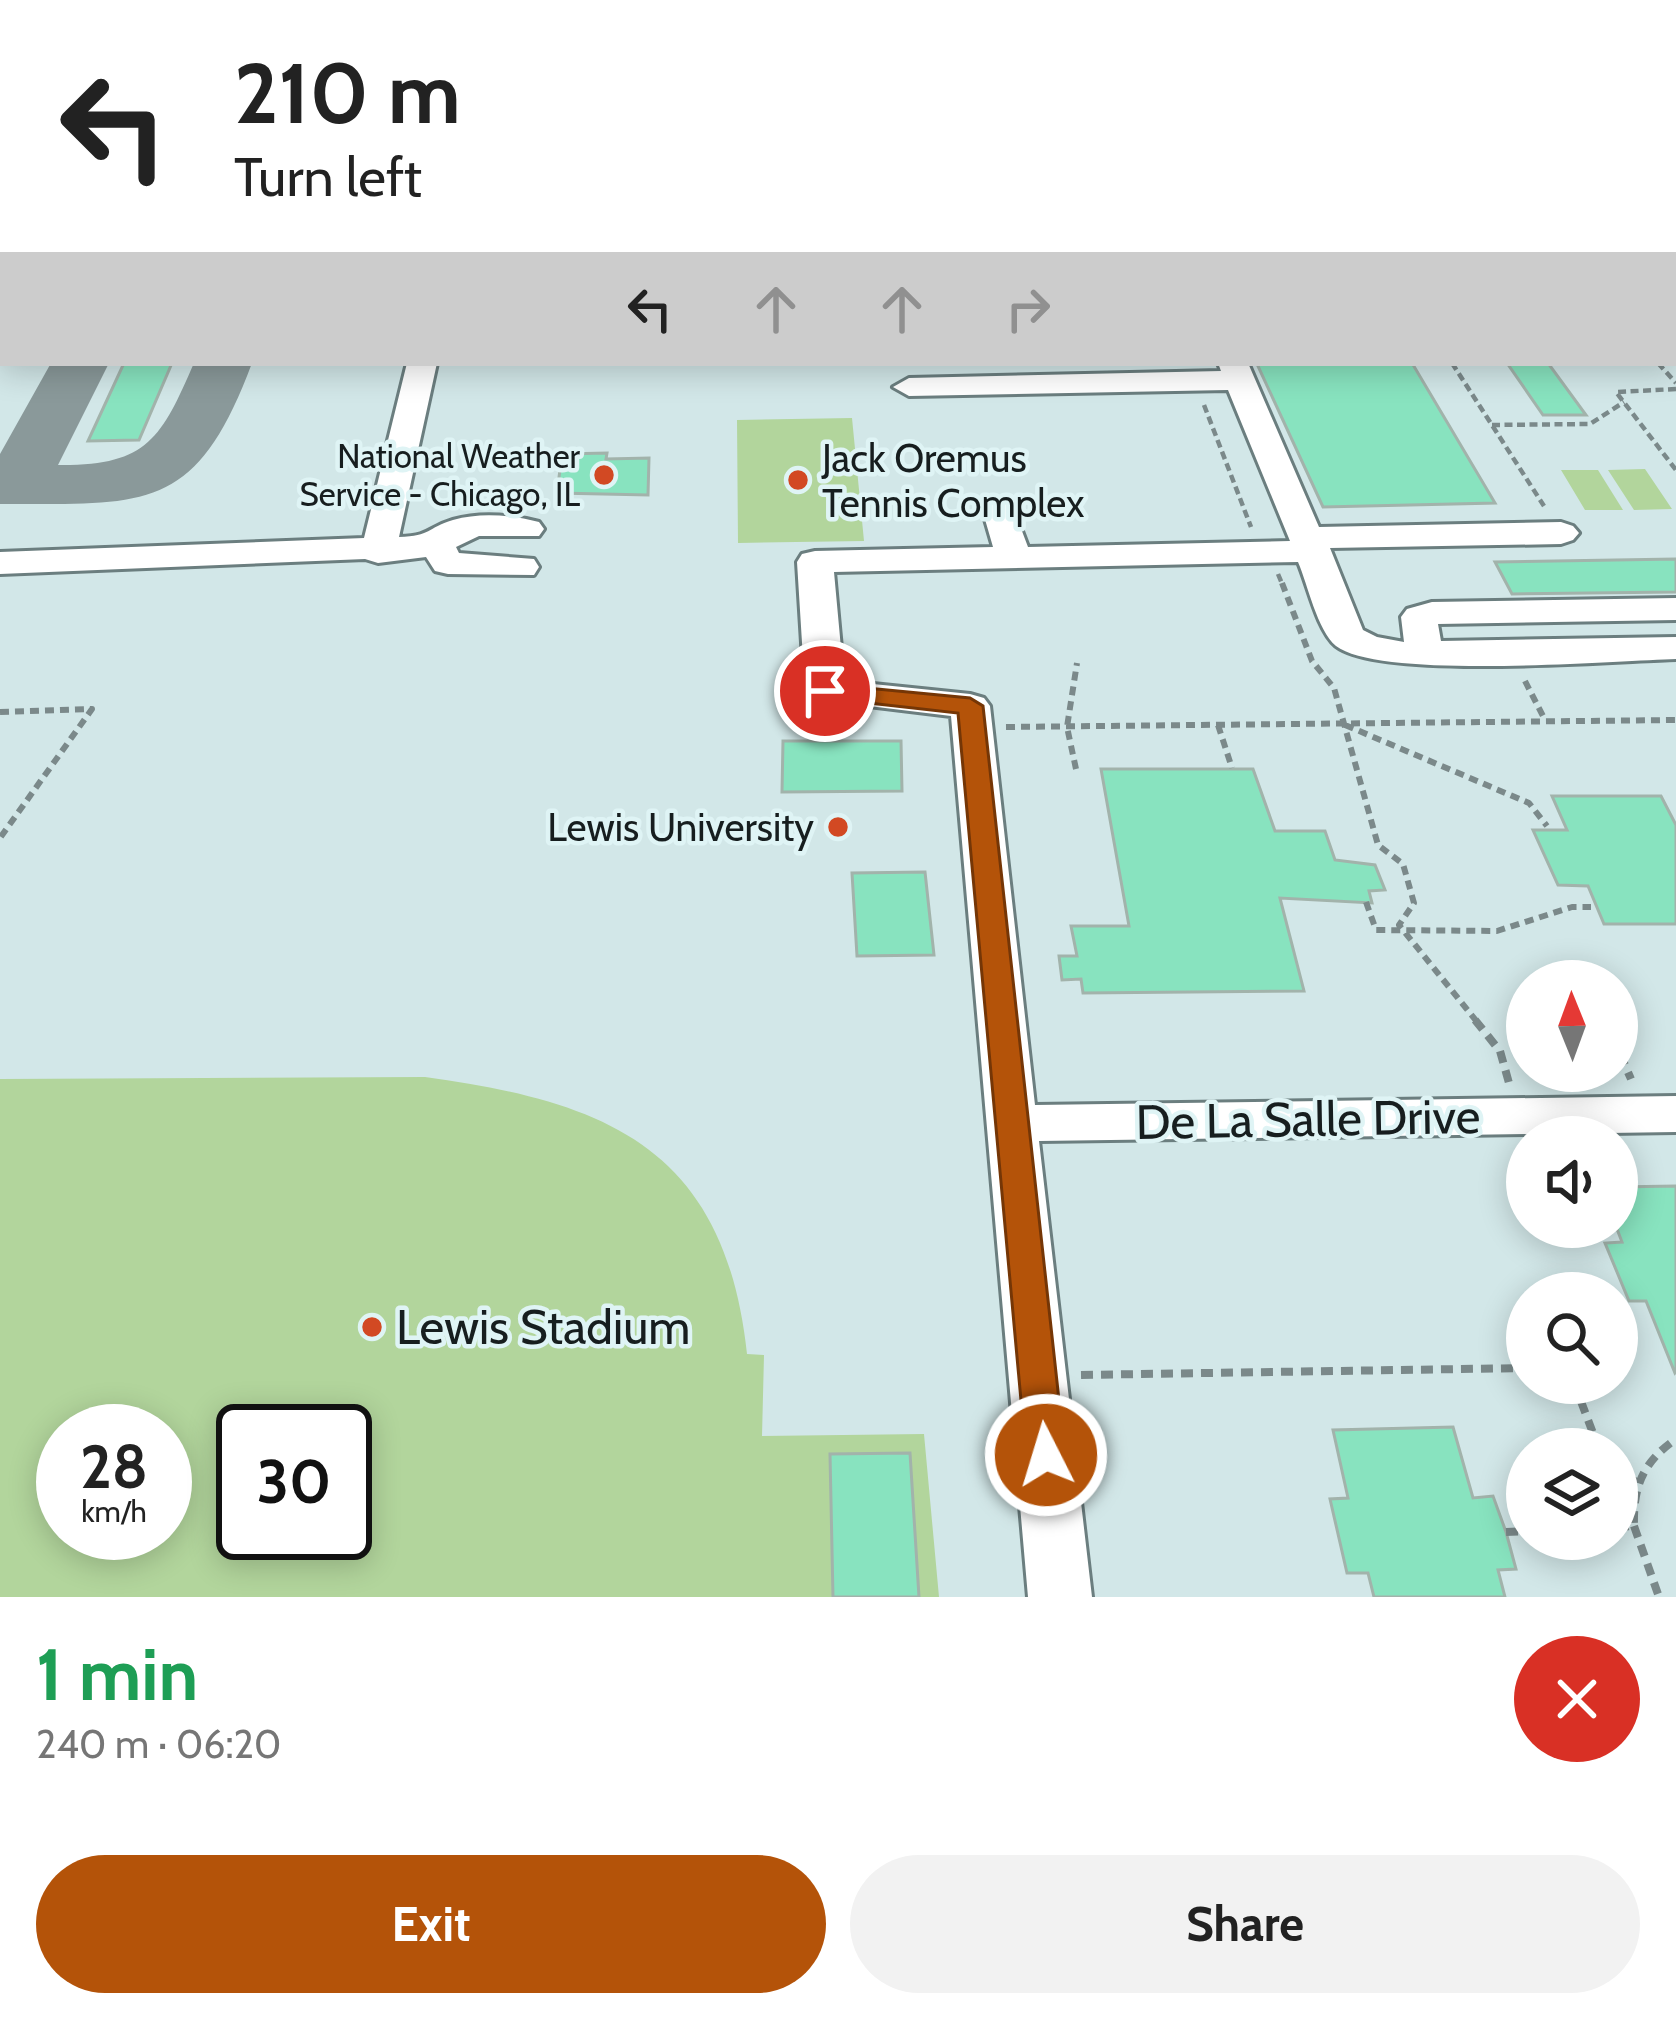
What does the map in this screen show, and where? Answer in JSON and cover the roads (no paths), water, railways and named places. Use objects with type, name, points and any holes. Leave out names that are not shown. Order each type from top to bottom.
[{"type":"street","points":[[378,552],[421,366]]},
{"type":"street","points":[[909,387],[1180,381],[1237,372],[1347,636],[1366,647],[1415,653],[1676,648]]},
{"type":"street","points":[[999,509],[1014,558]]},
{"type":"street","points":[[0,562],[378,552],[437,546],[448,534],[470,526],[527,530]]},
{"type":"street","points":[[1060,1597],[971,717],[825,691],[815,562],[1269,553],[1311,544],[1561,533]]},
{"type":"street","points":[[437,546],[448,563],[521,566]]},
{"type":"street","points":[[1415,653],[1420,617],[1432,613],[1676,609]]},
{"type":"street","name":"De La Salle Drive","points":[[1012,1123],[1676,1114]]},
{"type":"place","name":"National Weather Service - Chicago, IL","points":[[604,475]]},
{"type":"place","name":"Jack Oremus Tennis Complex","points":[[798,480]]},
{"type":"place","name":"Lewis University","points":[[838,827]]},
{"type":"place","name":"Lewis Stadium","points":[[372,1327]]}]
